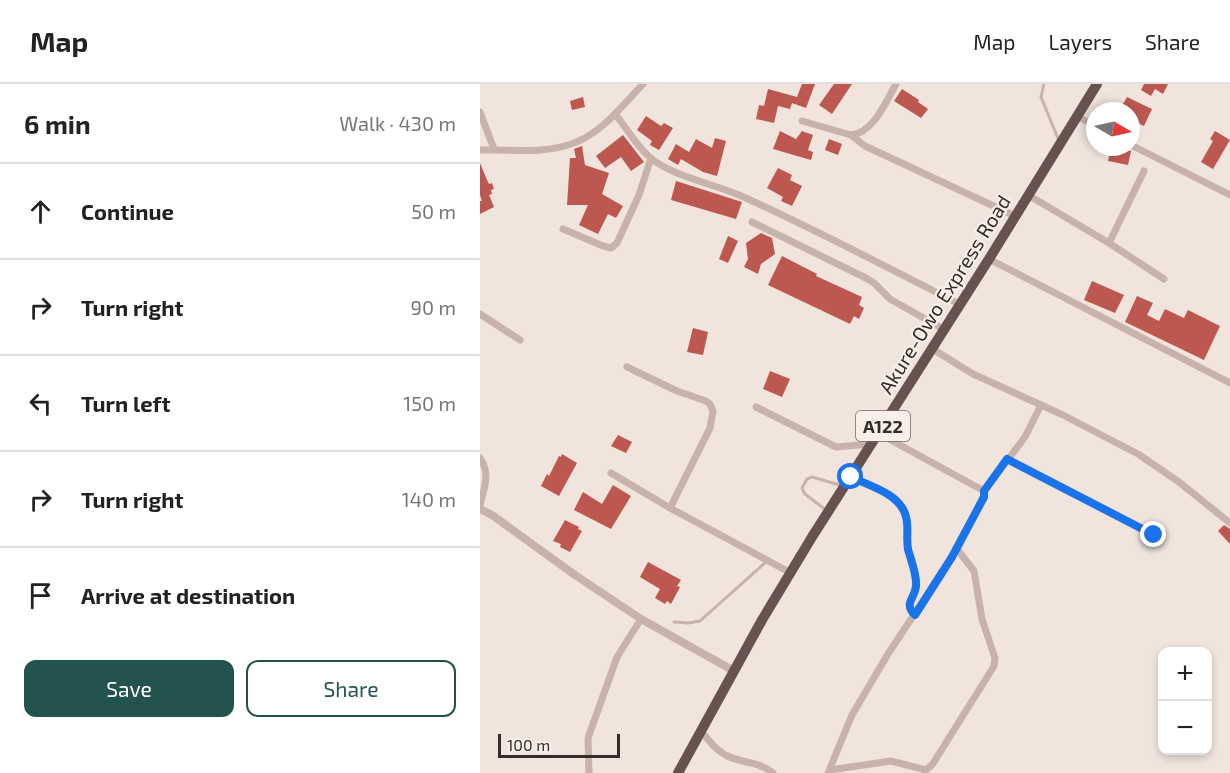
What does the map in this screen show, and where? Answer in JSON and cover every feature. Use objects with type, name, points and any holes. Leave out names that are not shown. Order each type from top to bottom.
[{"type":"highway","name":"Akure-Owo Express Road","points":[[678,773],[790,573],[1097,84]]},
{"type":"street","points":[[480,150],[545,149],[569,145],[590,135],[615,114],[643,84]]},
{"type":"street","points":[[851,135],[864,132],[896,84]]},
{"type":"street","points":[[480,112],[494,149]]},
{"type":"street","points":[[615,114],[651,158],[696,180],[744,197],[959,304]]},
{"type":"street","points":[[1077,116],[1086,121]]},
{"type":"street","points":[[802,121],[851,135],[865,146],[1016,216]]},
{"type":"street","points":[[1140,149],[1229,193]]},
{"type":"street","points":[[563,229],[611,248],[617,243],[639,195],[651,158]]},
{"type":"street","points":[[1109,243],[1144,171]]},
{"type":"street","points":[[1028,195],[1164,279]]},
{"type":"street","points":[[752,222],[866,278],[890,299],[943,329]]},
{"type":"street","points":[[989,259],[1230,383]]},
{"type":"street","points":[[480,314],[520,340]]},
{"type":"street","points":[[931,348],[973,374],[1138,454],[1179,482],[1230,523]]},
{"type":"street","points":[[627,367],[677,391],[706,401],[713,411],[710,428],[670,508]]},
{"type":"street","points":[[829,771],[852,715],[888,654],[957,549],[984,497],[984,491],[1025,437],[1041,405]]},
{"type":"street","points":[[756,407],[836,447],[871,444]]},
{"type":"street","points":[[878,433],[984,491]]},
{"type":"street","points":[[480,459],[486,467],[488,476],[480,505]]},
{"type":"street","points":[[1007,459],[1154,535]]},
{"type":"street","points":[[611,473],[790,573]]},
{"type":"street","points":[[480,509],[492,515],[641,619],[734,670]]},
{"type":"street","points":[[829,771],[891,761],[926,770],[932,765],[993,666],[995,658],[982,619],[974,571],[957,549]]},
{"type":"street","points":[[588,773],[586,745],[588,738],[617,657],[641,619]]},
{"type":"street","points":[[701,731],[721,752],[743,761],[759,764],[773,773]]},
{"type":"lane","points":[[1044,84],[1041,97],[1060,143]]},
{"type":"lane","points":[[828,512],[805,494],[802,488],[807,479],[812,477],[848,482]]},
{"type":"lane","points":[[674,622],[700,621],[767,561]]},
{"type":"path","points":[[848,482],[894,497],[900,503],[907,518],[907,544],[916,580],[915,591],[909,604],[909,608],[915,615]]},
{"type":"building","points":[[802,84],[815,84],[806,108],[792,103],[790,109],[778,106],[774,123],[756,119],[759,105],[764,106],[768,89],[797,97]]},
{"type":"building","points":[[834,84],[852,84],[832,114],[819,105]]},
{"type":"building","points":[[1144,84],[1168,84],[1163,94],[1155,89],[1151,96],[1141,90]]},
{"type":"building","points":[[902,89],[928,109],[921,118],[894,101]]},
{"type":"building","points":[[583,97],[585,107],[572,110],[570,101]]},
{"type":"building","points":[[1127,97],[1137,102],[1124,102]]},
{"type":"building","points":[[1140,103],[1152,109],[1144,126],[1140,124]]},
{"type":"building","points":[[646,116],[661,126],[664,123],[673,128],[659,150],[650,145],[652,141],[637,130]]},
{"type":"building","points":[[780,131],[796,139],[802,131],[813,135],[808,150],[813,152],[811,160],[773,149]]},
{"type":"building","points":[[1215,131],[1230,140],[1213,169],[1201,162],[1213,141],[1210,139]]},
{"type":"building","points":[[623,135],[644,162],[631,171],[621,157],[605,168],[596,156]]},
{"type":"building","points":[[715,138],[726,141],[717,176],[703,172],[681,159],[678,165],[668,159],[676,144],[689,152],[696,139],[712,148]]},
{"type":"building","points":[[829,139],[842,144],[838,155],[825,150]]},
{"type":"building","points":[[582,146],[585,165],[609,173],[602,194],[623,206],[616,218],[608,214],[598,234],[579,225],[588,205],[567,205],[570,158],[576,158],[574,149]]},
{"type":"building","points":[[1109,156],[1130,156],[1128,165],[1108,161]]},
{"type":"building","points":[[480,163],[489,184],[492,183],[494,189],[489,195],[494,207],[480,214],[480,201],[482,201]]},
{"type":"building","points":[[778,168],[792,175],[790,180],[802,186],[792,206],[781,201],[783,197],[767,188]]},
{"type":"building","points":[[676,181],[742,202],[736,219],[671,200]]},
{"type":"building","points":[[761,233],[772,238],[775,254],[761,264],[758,274],[744,267],[748,259],[746,243]]},
{"type":"building","points":[[728,236],[738,241],[728,263],[719,259]]},
{"type":"building","points":[[782,256],[817,274],[816,276],[862,297],[859,305],[864,308],[859,319],[854,316],[850,324],[768,285]]},
{"type":"building","points":[[1092,281],[1124,295],[1115,313],[1084,300]]},
{"type":"building","points":[[1137,296],[1153,303],[1147,315],[1159,321],[1165,309],[1184,318],[1188,310],[1220,326],[1204,360],[1125,322]]},
{"type":"building","points":[[693,328],[708,332],[703,355],[687,352]]},
{"type":"building","points":[[770,371],[790,379],[782,397],[763,389]]},
{"type":"building","points":[[618,435],[632,442],[626,453],[611,446]]},
{"type":"building","points":[[562,454],[577,463],[559,496],[541,486]]},
{"type":"building","points":[[613,485],[631,496],[611,529],[574,510],[583,492],[602,504]]},
{"type":"building","points":[[565,520],[582,531],[570,552],[560,547],[561,544],[553,541]]},
{"type":"building","points":[[1224,525],[1230,529],[1230,544],[1218,531]]},
{"type":"building","points":[[648,562],[681,580],[671,604],[667,601],[665,604],[655,598],[660,589],[640,577]]},
{"type":"route","points":[[851,477],[894,497],[904,511],[907,518],[906,537],[916,580],[909,608],[915,615],[963,539],[984,497],[984,491],[1007,459],[1154,535]]}]
